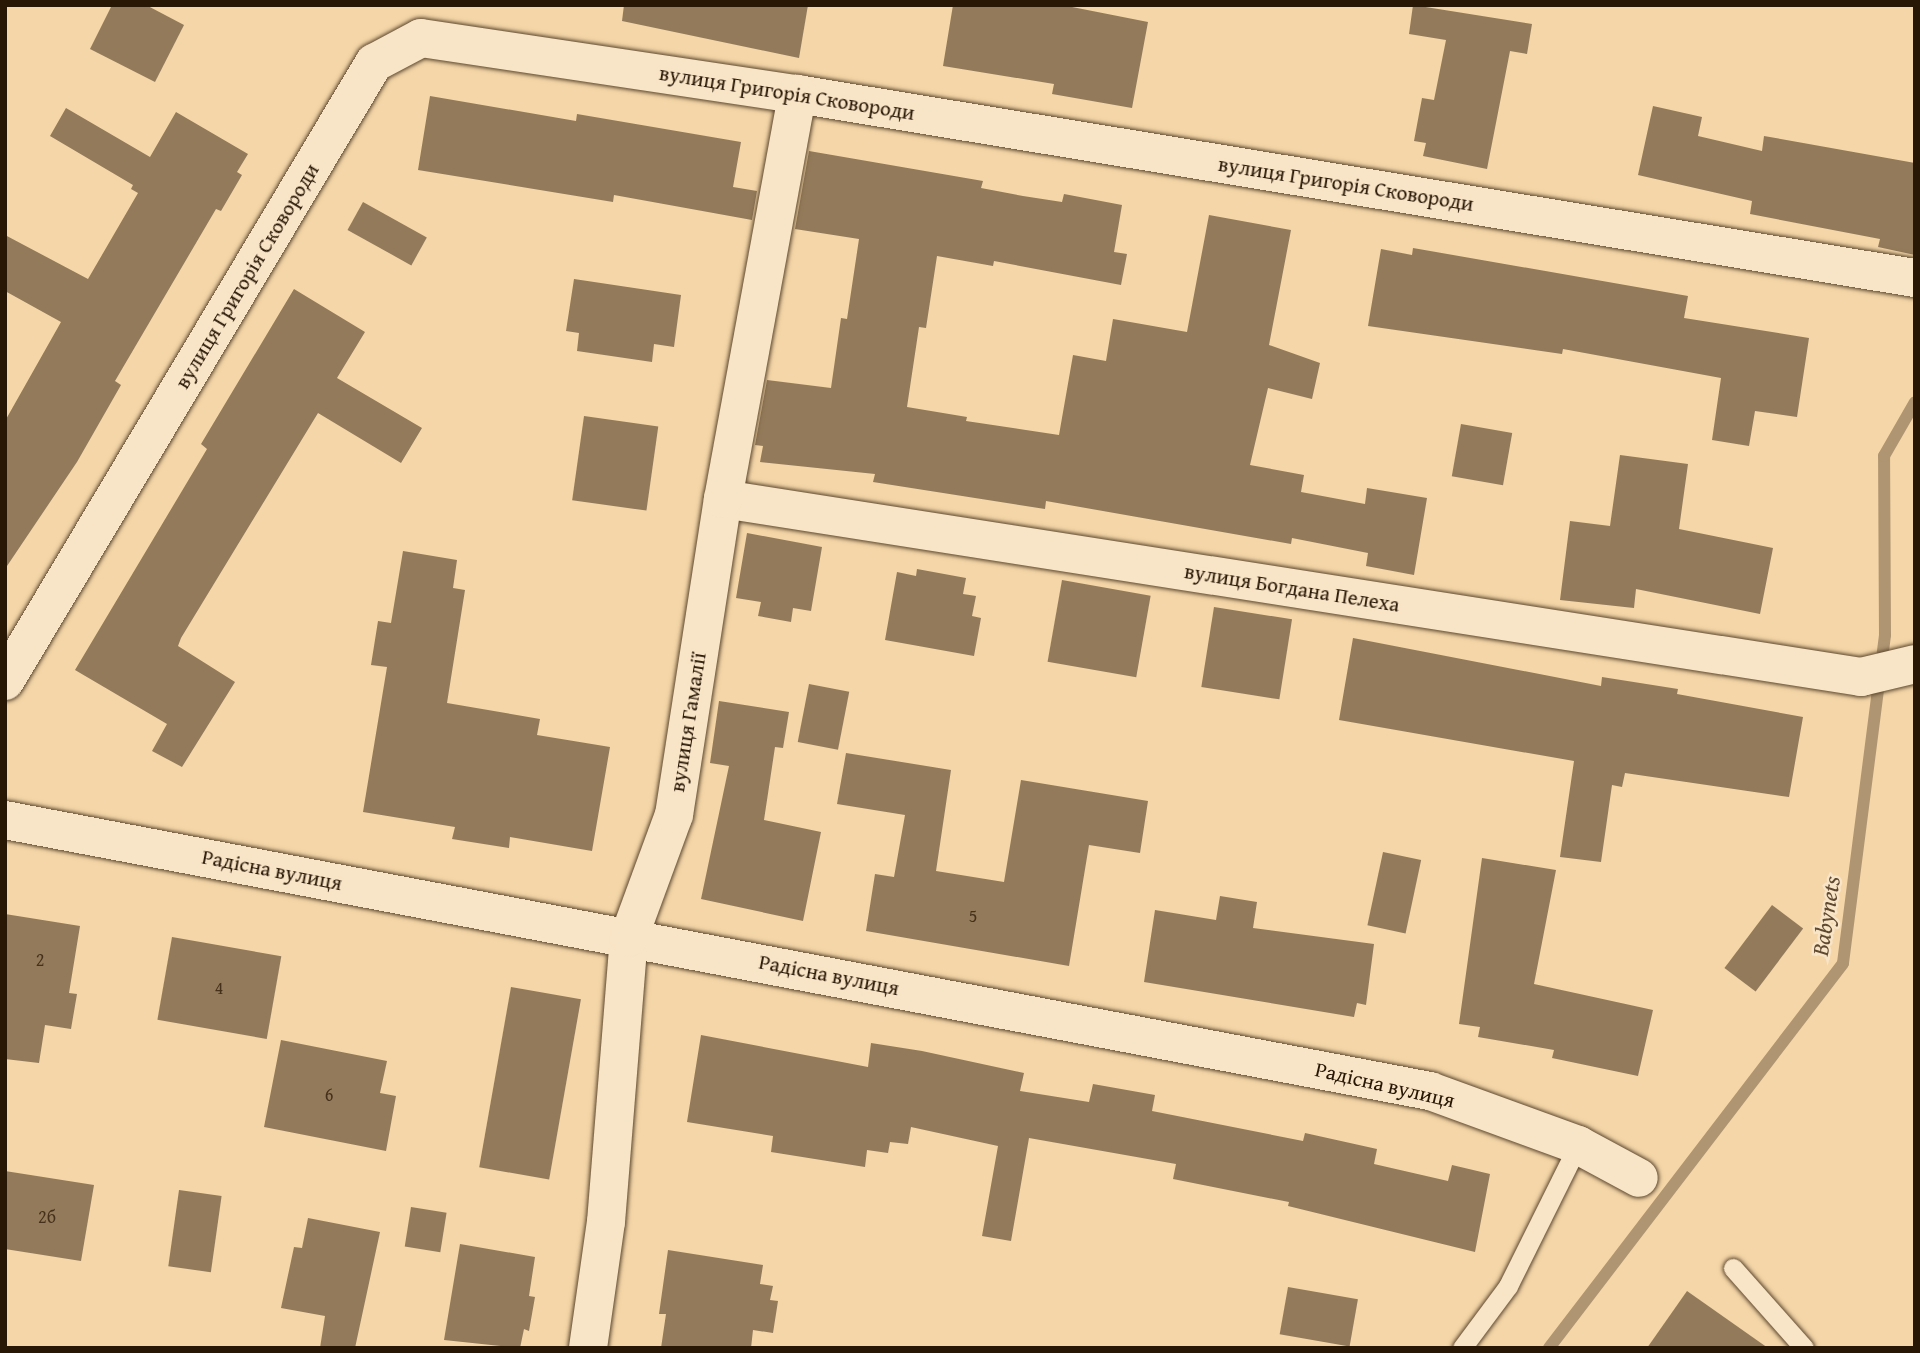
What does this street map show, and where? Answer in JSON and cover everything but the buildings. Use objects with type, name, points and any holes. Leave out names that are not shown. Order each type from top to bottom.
[{"type":"street","name":"вулиця Григорія Сковороди","points":[[5,681],[374,62],[421,38],[797,94],[1915,278]]},
{"type":"street","name":"вулиця Гамалії","points":[[588,1348],[606,1222],[629,937],[674,815],[723,499],[797,94]]},
{"type":"street","name":"вулиця Богдана Пелеха","points":[[723,499],[1861,677],[1906,665]]},
{"type":"street","name":"Радісна вулиця","points":[[5,820],[1430,1091],[1578,1145],[1639,1178]]},
{"type":"lane","points":[[1462,1348],[1508,1286],[1578,1145]]},
{"type":"lane","points":[[1734,1268],[1804,1348]]},
{"type":"waterway","name":"Babynets","points":[[1549,1348],[1843,963],[1885,635],[1884,456],[1915,402]]}]
